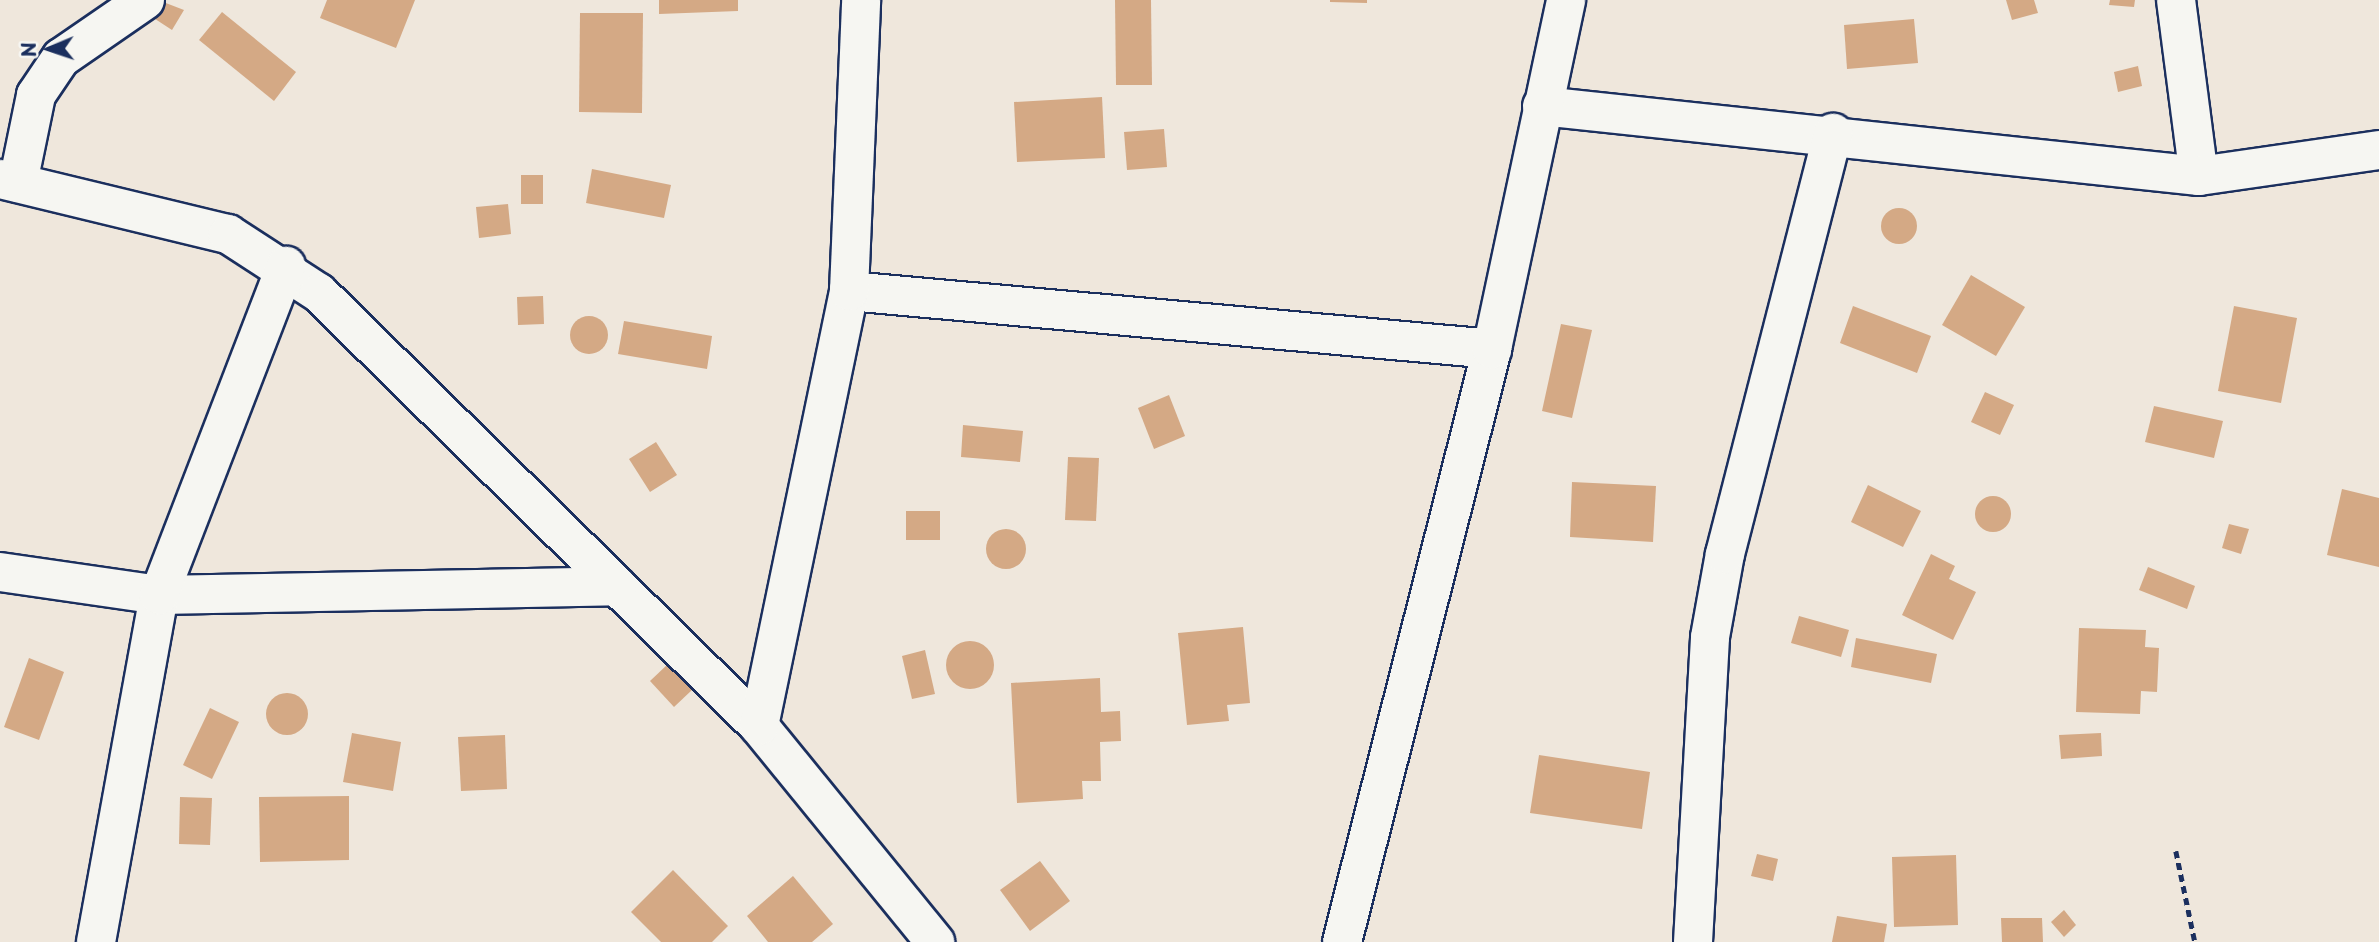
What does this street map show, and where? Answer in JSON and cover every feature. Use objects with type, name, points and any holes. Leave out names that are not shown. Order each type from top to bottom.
[{"type":"street","points":[[145,0],[61,58],[36,95],[9,181],[228,234],[286,266],[759,726],[935,942]]},
{"type":"street","points":[[759,726],[849,291],[861,0]]},
{"type":"street","points":[[1342,942],[1492,349],[1566,0]]},
{"type":"street","points":[[2176,0],[2199,176]]},
{"type":"street","points":[[1542,106],[1833,133],[2199,176],[2379,150]]},
{"type":"street","points":[[1693,942],[1710,637],[1725,554],[1833,133]]},
{"type":"street","points":[[96,942],[159,594],[286,266]]},
{"type":"street","points":[[849,291],[1492,349]]},
{"type":"street","points":[[0,572],[159,594],[617,586]]},
{"type":"path","points":[[2176,851],[2194,942]]},
{"type":"building","points":[[158,0],[184,10],[172,30],[149,15]]},
{"type":"building","points":[[327,0],[415,0],[396,48],[320,18]]},
{"type":"building","points":[[659,0],[738,0],[738,11],[659,14]]},
{"type":"building","points":[[1115,0],[1151,0],[1152,85],[1116,85]]},
{"type":"building","points":[[1367,0],[1367,3],[1330,2]]},
{"type":"building","points":[[2006,0],[2034,0],[2038,13],[2012,20]]},
{"type":"building","points":[[2110,0],[2135,0],[2134,7],[2109,5]]},
{"type":"building","points":[[222,12],[296,72],[274,101],[199,40]]},
{"type":"building","points":[[580,13],[643,13],[642,113],[579,112]]},
{"type":"building","points":[[1914,19],[1918,63],[1847,69],[1844,25]]},
{"type":"building","points":[[2138,66],[2142,86],[2118,92],[2114,72]]},
{"type":"building","points":[[1102,97],[1105,158],[1017,162],[1014,102]]},
{"type":"building","points":[[1164,129],[1167,167],[1127,170],[1124,132]]},
{"type":"building","points":[[592,169],[671,185],[664,218],[586,203]]},
{"type":"building","points":[[521,175],[543,175],[543,204],[521,204]]},
{"type":"building","points":[[508,204],[511,234],[479,238],[476,207]]},
{"type":"building","points":[[1899,208],[1912,213],[1917,226],[1912,239],[1899,244],[1886,239],[1881,226],[1886,213]]},
{"type":"building","points":[[1971,275],[2025,307],[1996,356],[1942,325]]},
{"type":"building","points":[[543,296],[544,324],[518,325],[517,297]]},
{"type":"building","points":[[1853,306],[1931,336],[1917,373],[1840,343]]},
{"type":"building","points":[[2234,306],[2297,318],[2281,403],[2218,391]]},
{"type":"building","points":[[589,316],[603,321],[608,335],[603,349],[589,354],[575,349],[570,335],[575,321]]},
{"type":"building","points":[[624,321],[712,336],[707,369],[618,354]]},
{"type":"building","points":[[1561,324],[1592,330],[1572,418],[1542,411]]},
{"type":"building","points":[[1985,392],[2014,405],[2000,435],[1971,422]]},
{"type":"building","points":[[1169,395],[1185,436],[1154,449],[1138,408]]},
{"type":"building","points":[[2154,406],[2223,421],[2214,458],[2145,442]]},
{"type":"building","points":[[963,425],[1023,431],[1020,462],[961,457]]},
{"type":"building","points":[[656,442],[677,475],[650,492],[629,459]]},
{"type":"building","points":[[1068,457],[1099,458],[1096,521],[1065,520]]},
{"type":"building","points":[[1572,482],[1656,486],[1653,542],[1570,537]]},
{"type":"building","points":[[1868,485],[1921,511],[1903,547],[1851,522]]},
{"type":"building","points":[[2342,489],[2379,498],[2379,567],[2327,555]]},
{"type":"building","points":[[1993,496],[2006,501],[2011,514],[2006,527],[1993,532],[1980,527],[1975,514],[1980,501]]},
{"type":"building","points":[[906,511],[940,511],[940,540],[906,540]]},
{"type":"building","points":[[2229,524],[2249,529],[2241,554],[2222,548]]},
{"type":"building","points":[[1006,529],[1014,530],[1020,535],[1025,541],[1025,557],[1020,563],[1014,568],[1006,569],[998,568],[992,563],[987,557],[986,549],[987,541],[992,535],[998,530]]},
{"type":"building","points":[[1931,554],[1955,566],[1949,579],[1976,592],[1953,640],[1902,615]]},
{"type":"building","points":[[2148,567],[2195,586],[2187,609],[2139,590]]},
{"type":"building","points":[[1799,616],[1849,630],[1841,657],[1791,643]]},
{"type":"building","points":[[1243,627],[1250,703],[1227,705],[1229,721],[1187,725],[1178,633]]},
{"type":"building","points":[[2079,628],[2146,630],[2145,647],[2159,648],[2157,692],[2141,691],[2140,714],[2076,712]]},
{"type":"building","points":[[1856,638],[1937,654],[1931,683],[1851,667]]},
{"type":"building","points":[[970,641],[987,648],[994,665],[987,682],[970,689],[953,682],[946,665],[953,648]]},
{"type":"building","points":[[925,650],[935,694],[912,699],[902,656]]},
{"type":"building","points":[[29,658],[64,672],[39,740],[4,727]]},
{"type":"building","points":[[668,664],[692,690],[674,707],[650,681]]},
{"type":"building","points":[[1100,678],[1101,712],[1120,711],[1121,741],[1100,742],[1101,781],[1082,781],[1083,799],[1017,803],[1011,683]]},
{"type":"building","points":[[287,693],[302,699],[308,714],[302,729],[287,735],[272,729],[266,714],[272,699]]},
{"type":"building","points":[[210,708],[239,722],[212,779],[183,765]]},
{"type":"building","points":[[352,733],[401,742],[393,791],[343,782]]},
{"type":"building","points":[[2101,733],[2102,756],[2061,759],[2059,735]]},
{"type":"building","points":[[505,735],[507,789],[461,791],[458,737]]},
{"type":"building","points":[[1539,755],[1650,772],[1642,829],[1530,813]]},
{"type":"building","points":[[349,796],[349,860],[260,862],[259,797]]},
{"type":"building","points":[[180,797],[212,798],[210,845],[179,844]]},
{"type":"building","points":[[1757,854],[1778,859],[1773,881],[1751,876]]},
{"type":"building","points":[[1956,855],[1958,925],[1894,927],[1892,857]]},
{"type":"building","points":[[1040,861],[1070,901],[1030,931],[1000,890]]},
{"type":"building","points":[[673,870],[728,926],[712,942],[661,942],[631,912]]},
{"type":"building","points":[[793,876],[833,924],[812,942],[768,942],[747,916]]},
{"type":"building","points":[[2064,910],[2076,925],[2064,937],[2051,922]]},
{"type":"building","points":[[1837,916],[1887,924],[1884,942],[1832,942]]},
{"type":"building","points":[[2001,918],[2042,918],[2043,942],[2002,942]]}]
